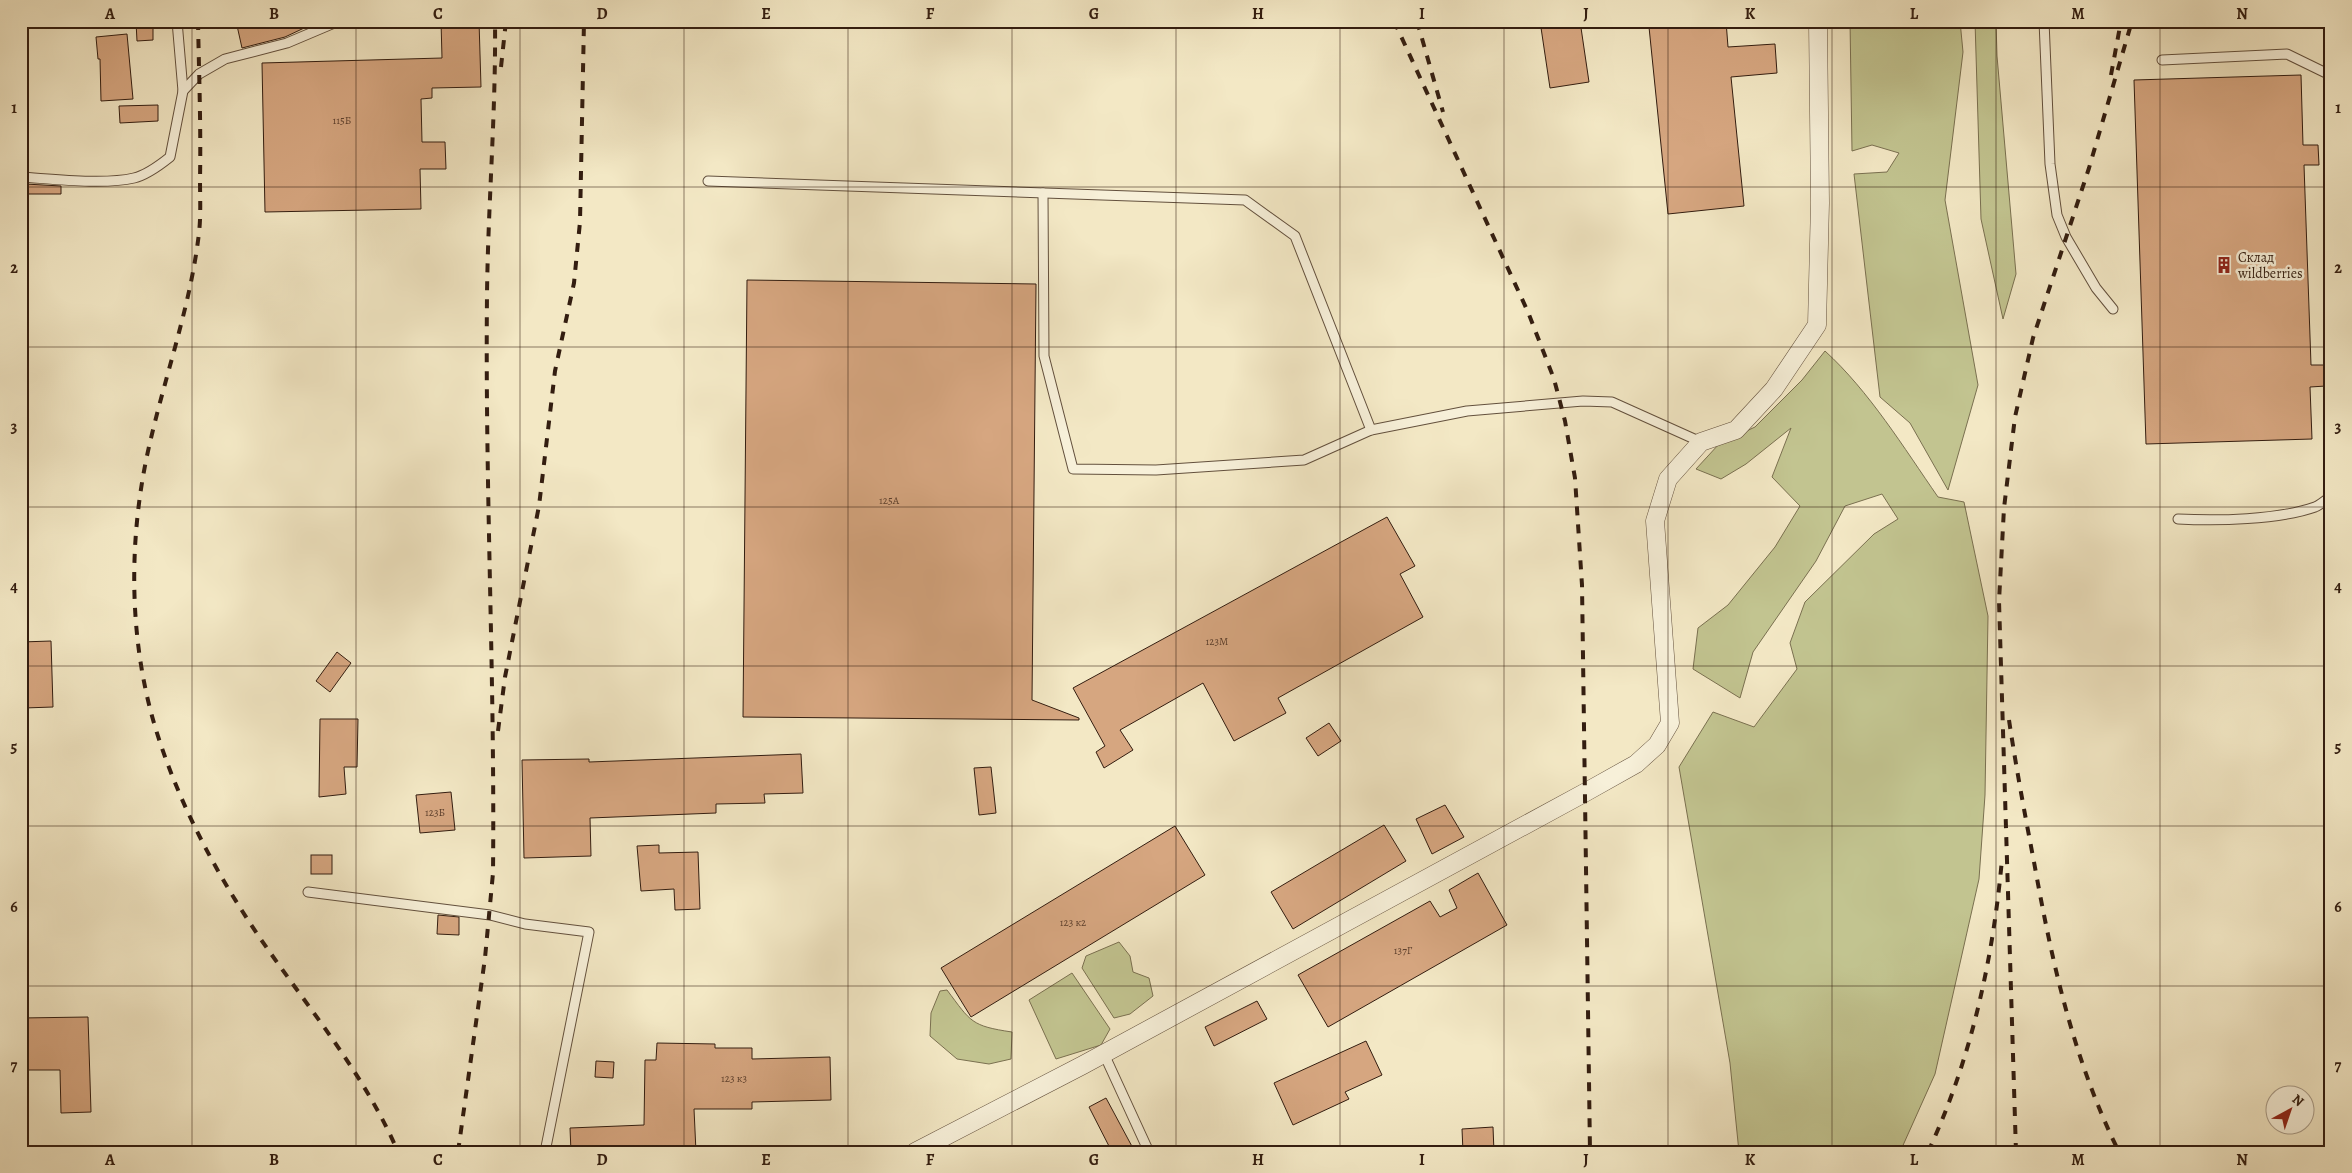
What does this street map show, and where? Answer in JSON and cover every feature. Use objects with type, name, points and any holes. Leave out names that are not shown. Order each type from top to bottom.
[{"type":"street","points":[[916,1152],[1104,1054],[1586,792],[1636,764],[1657,745],[1670,723],[1655,521],[1668,479],[1701,442],[1736,430],[1774,389],[1817,325],[1820,203],[1818,21]]},
{"type":"lane","points":[[21,177],[84,180],[134,178],[152,170],[170,157],[183,91],[177,21]]},
{"type":"lane","points":[[183,91],[199,74],[225,59],[287,43],[338,21]]},
{"type":"lane","points":[[2044,21],[2050,164],[2056,215],[2066,237],[2096,288],[2113,308]]},
{"type":"lane","points":[[2162,60],[2287,54],[2326,73],[2331,78]]},
{"type":"lane","points":[[708,181],[1245,200],[1296,236],[1371,430]]},
{"type":"lane","points":[[1043,192],[1044,356],[1073,469],[1156,470],[1304,460],[1371,430],[1467,411],[1599,400],[1627,408],[1701,442]]},
{"type":"lane","points":[[2178,519],[2275,516],[2316,507],[2331,496]]},
{"type":"lane","points":[[308,892],[490,915],[525,924],[589,932],[545,1152]]},
{"type":"lane","points":[[1104,1054],[1149,1152]]},
{"type":"green space","points":[[1850,21],[1960,21],[1963,52],[1945,200],[1978,385],[1948,490],[1910,423],[1880,397],[1854,174],[1887,172],[1899,153],[1872,145],[1852,151]]},
{"type":"green space","points":[[1975,21],[1996,21],[1997,56],[2016,274],[2003,319],[1981,219]]},
{"type":"green space","points":[[1825,351],[1871,402],[1938,497],[1964,502],[1988,616],[1985,795],[1979,879],[1935,1074],[1900,1152],[1739,1152],[1730,1063],[1679,767],[1713,712],[1754,727],[1797,669],[1790,643],[1805,602],[1874,534],[1898,519],[1882,494],[1845,506],[1816,561],[1753,652],[1740,698],[1693,669],[1698,628],[1728,605],[1775,547],[1800,506],[1772,477],[1791,428],[1746,464],[1721,479],[1696,469],[1719,444],[1755,427],[1802,380]]},
{"type":"green space","points":[[1119,942],[1130,956],[1133,972],[1149,978],[1153,996],[1130,1014],[1114,1018],[1082,968],[1086,956]]},
{"type":"green space","points":[[1072,973],[1110,1029],[1101,1045],[1056,1059],[1029,1000]]},
{"type":"green space","points":[[947,990],[973,1021],[980,1025],[1012,1032],[1011,1059],[989,1064],[957,1059],[930,1036],[931,1013],[940,991]]},
{"type":"building","points":[[153,21],[153,40],[137,41],[136,22]]},
{"type":"building","points":[[236,21],[319,21],[285,37],[242,48]]},
{"type":"building","points":[[441,21],[479,21],[481,87],[432,88],[432,98],[421,99],[422,142],[445,142],[446,169],[420,169],[421,209],[265,212],[262,63],[442,58]]},
{"type":"building","points":[[1540,21],[1580,21],[1589,82],[1550,88]]},
{"type":"building","points":[[1705,21],[1726,21],[1728,47],[1775,44],[1777,73],[1731,77],[1744,206],[1668,214],[1649,27]]},
{"type":"building","points":[[127,34],[133,99],[101,101],[100,59],[98,59],[96,37]]},
{"type":"building","name":"Склад wildberries","points":[[2301,75],[2303,145],[2318,145],[2319,165],[2304,165],[2311,365],[2326,365],[2326,386],[2310,387],[2312,439],[2146,444],[2134,80]]},
{"type":"building","points":[[158,105],[158,121],[120,123],[119,106]]},
{"type":"building","points":[[25,184],[61,186],[61,194],[25,194]]},
{"type":"building","points":[[747,280],[1036,284],[1032,700],[1079,718],[1079,720],[743,717]]},
{"type":"building","points":[[1387,517],[1415,566],[1400,574],[1423,617],[1278,698],[1286,713],[1234,741],[1203,683],[1120,730],[1133,750],[1104,768],[1096,752],[1105,746],[1073,688]]},
{"type":"building","points":[[51,641],[53,707],[24,708],[21,642]]},
{"type":"building","points":[[337,652],[351,663],[330,692],[316,681]]},
{"type":"building","points":[[320,719],[358,719],[357,767],[344,767],[346,794],[319,797]]},
{"type":"building","points":[[1329,723],[1341,741],[1318,756],[1306,738]]},
{"type":"building","points":[[801,754],[803,793],[764,794],[765,803],[716,804],[716,813],[590,818],[591,856],[524,858],[522,760],[589,759],[589,762]]},
{"type":"building","points":[[991,767],[996,813],[979,815],[974,768]]},
{"type":"building","points":[[451,792],[455,830],[420,833],[416,795]]},
{"type":"building","points":[[1445,805],[1464,837],[1432,854],[1416,819]]},
{"type":"building","points":[[1384,825],[1406,861],[1293,929],[1271,892]]},
{"type":"building","points":[[1175,826],[1205,875],[971,1017],[941,968]]},
{"type":"building","points":[[659,845],[659,853],[698,852],[700,909],[675,910],[674,889],[641,891],[637,846]]},
{"type":"building","points":[[311,855],[332,855],[332,874],[311,874]]},
{"type":"building","points":[[1478,873],[1507,925],[1328,1027],[1298,975],[1430,901],[1440,917],[1457,908],[1449,890]]},
{"type":"building","points":[[438,915],[459,917],[459,935],[437,934]]},
{"type":"building","points":[[1257,1001],[1267,1019],[1214,1046],[1205,1027]]},
{"type":"building","points":[[88,1017],[91,1112],[61,1113],[60,1070],[21,1070],[21,1018]]},
{"type":"building","points":[[1366,1041],[1382,1075],[1345,1092],[1349,1099],[1293,1125],[1274,1083]]},
{"type":"building","points":[[657,1043],[715,1044],[715,1048],[752,1048],[752,1059],[830,1057],[831,1100],[752,1102],[752,1109],[694,1109],[696,1152],[571,1152],[570,1128],[644,1125],[645,1060],[656,1060]]},
{"type":"building","points":[[596,1061],[614,1062],[613,1078],[595,1077]]},
{"type":"building","points":[[1106,1098],[1135,1152],[1112,1152],[1089,1107]]},
{"type":"building","points":[[1493,1127],[1494,1152],[1463,1152],[1462,1129]]},
{"type":"railway","points":[[198,21],[200,226],[191,284],[152,434],[138,508],[134,584],[140,660],[147,697],[166,760],[201,839],[244,914],[369,1095],[398,1152]]},
{"type":"railway","points":[[458,1152],[485,958],[493,873],[493,728],[487,440],[487,295],[495,21]]},
{"type":"railway","points":[[501,67],[506,21]]},
{"type":"railway","points":[[498,731],[505,677],[539,506],[555,371],[574,283],[580,222],[584,21]]},
{"type":"railway","points":[[1394,21],[1528,312],[1554,379],[1565,421],[1575,478],[1582,585],[1590,1152]]},
{"type":"railway","points":[[1417,21],[1443,112]]},
{"type":"railway","points":[[2111,75],[2121,21]]},
{"type":"railway","points":[[2016,1152],[1999,601],[2004,508],[2015,417],[2033,338],[2089,168],[2132,21]]},
{"type":"railway","points":[[2009,720],[2048,936],[2066,1010],[2089,1082],[2119,1152]]},
{"type":"railway","points":[[1928,1152],[1956,1082],[1978,1009],[1993,934],[2002,859]]},
{"type":"place","name":"Склад wildberries","points":[[2224,265]]}]
